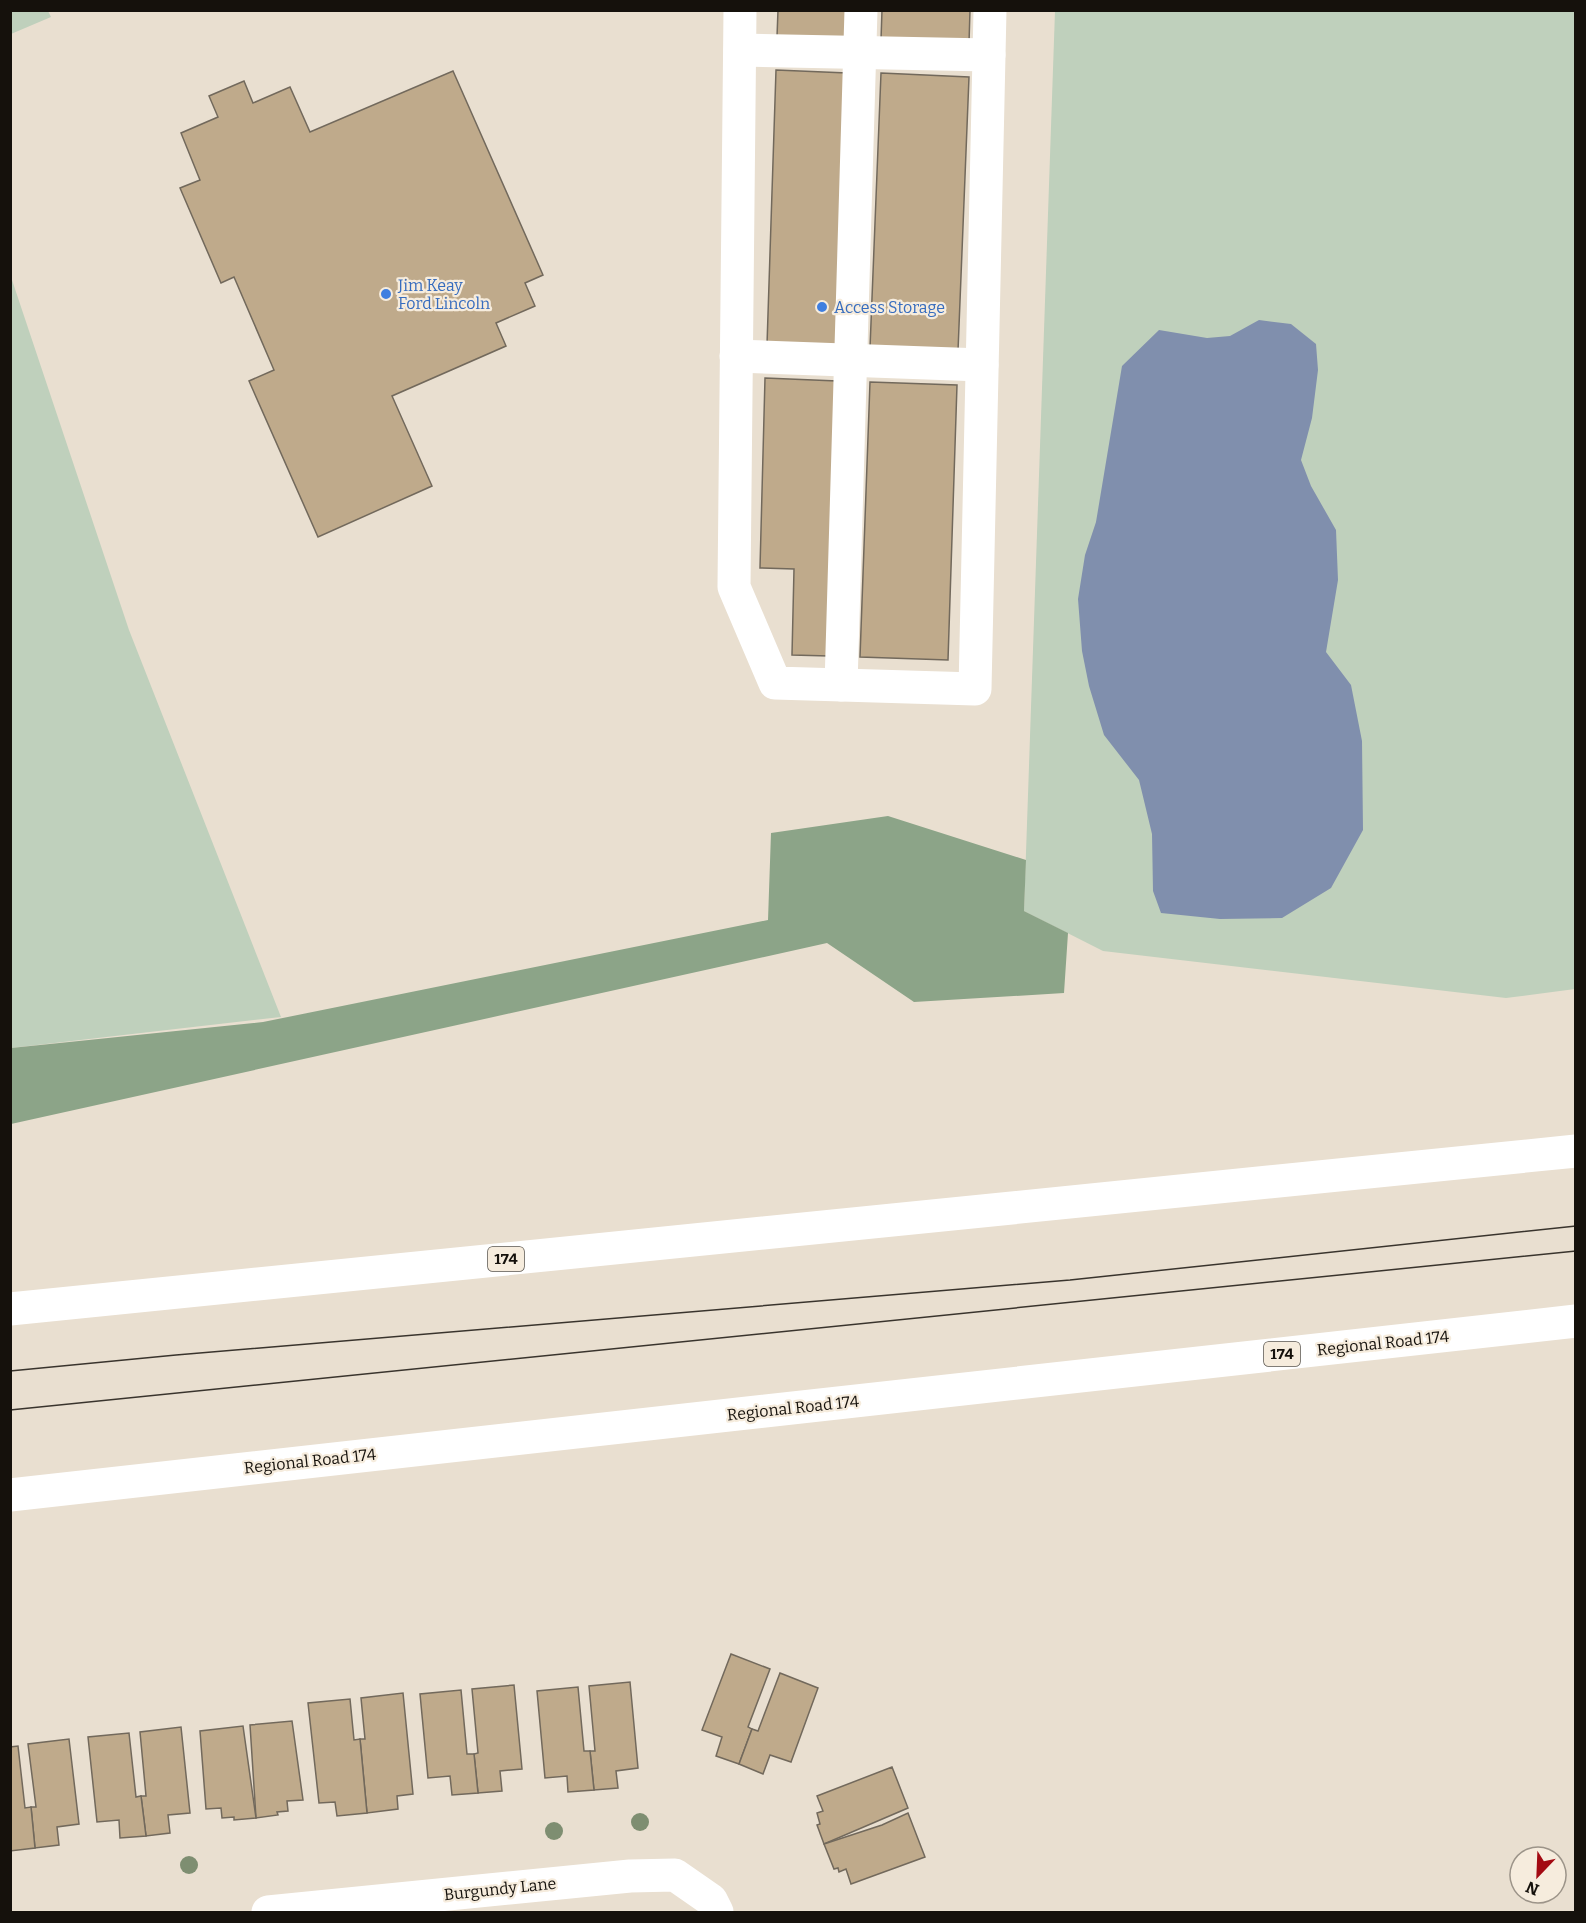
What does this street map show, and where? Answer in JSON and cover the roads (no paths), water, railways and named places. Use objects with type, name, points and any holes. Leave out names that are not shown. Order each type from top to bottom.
[{"type":"main road","points":[[740,10],[734,586],[775,683],[975,689],[990,10]]},
{"type":"main road","points":[[841,685],[861,10]]},
{"type":"main road","points":[[740,50],[990,55]]},
{"type":"main road","points":[[736,356],[982,365]]},
{"type":"main road","name":"174","points":[[10,1309],[1575,1151]]},
{"type":"main road","points":[[10,1301],[112,1299]]},
{"type":"main road","name":"Regional Road 174","points":[[10,1495],[1575,1321]]},
{"type":"main road","points":[[10,1506],[160,1482],[653,1424]]},
{"type":"main road","name":"Burgundy Lane","points":[[268,1912],[630,1876],[675,1875],[711,1900],[717,1912]]},
{"type":"water","points":[[1259,320],[1291,324],[1316,344],[1318,370],[1312,418],[1301,460],[1311,486],[1336,530],[1338,580],[1326,652],[1351,685],[1362,741],[1363,830],[1331,888],[1282,918],[1220,919],[1161,913],[1153,891],[1152,834],[1139,780],[1104,735],[1089,686],[1082,651],[1078,599],[1085,555],[1096,522],[1122,366],[1159,330],[1207,338],[1230,336]]},
{"type":"tram line","points":[[10,1371],[1070,1280],[1576,1226]]},
{"type":"tram line","points":[[10,1410],[1576,1251]]},
{"type":"place","name":"Jim Keay Ford Lincoln","points":[[386,294]]},
{"type":"place","name":"Access Storage","points":[[822,307]]}]
